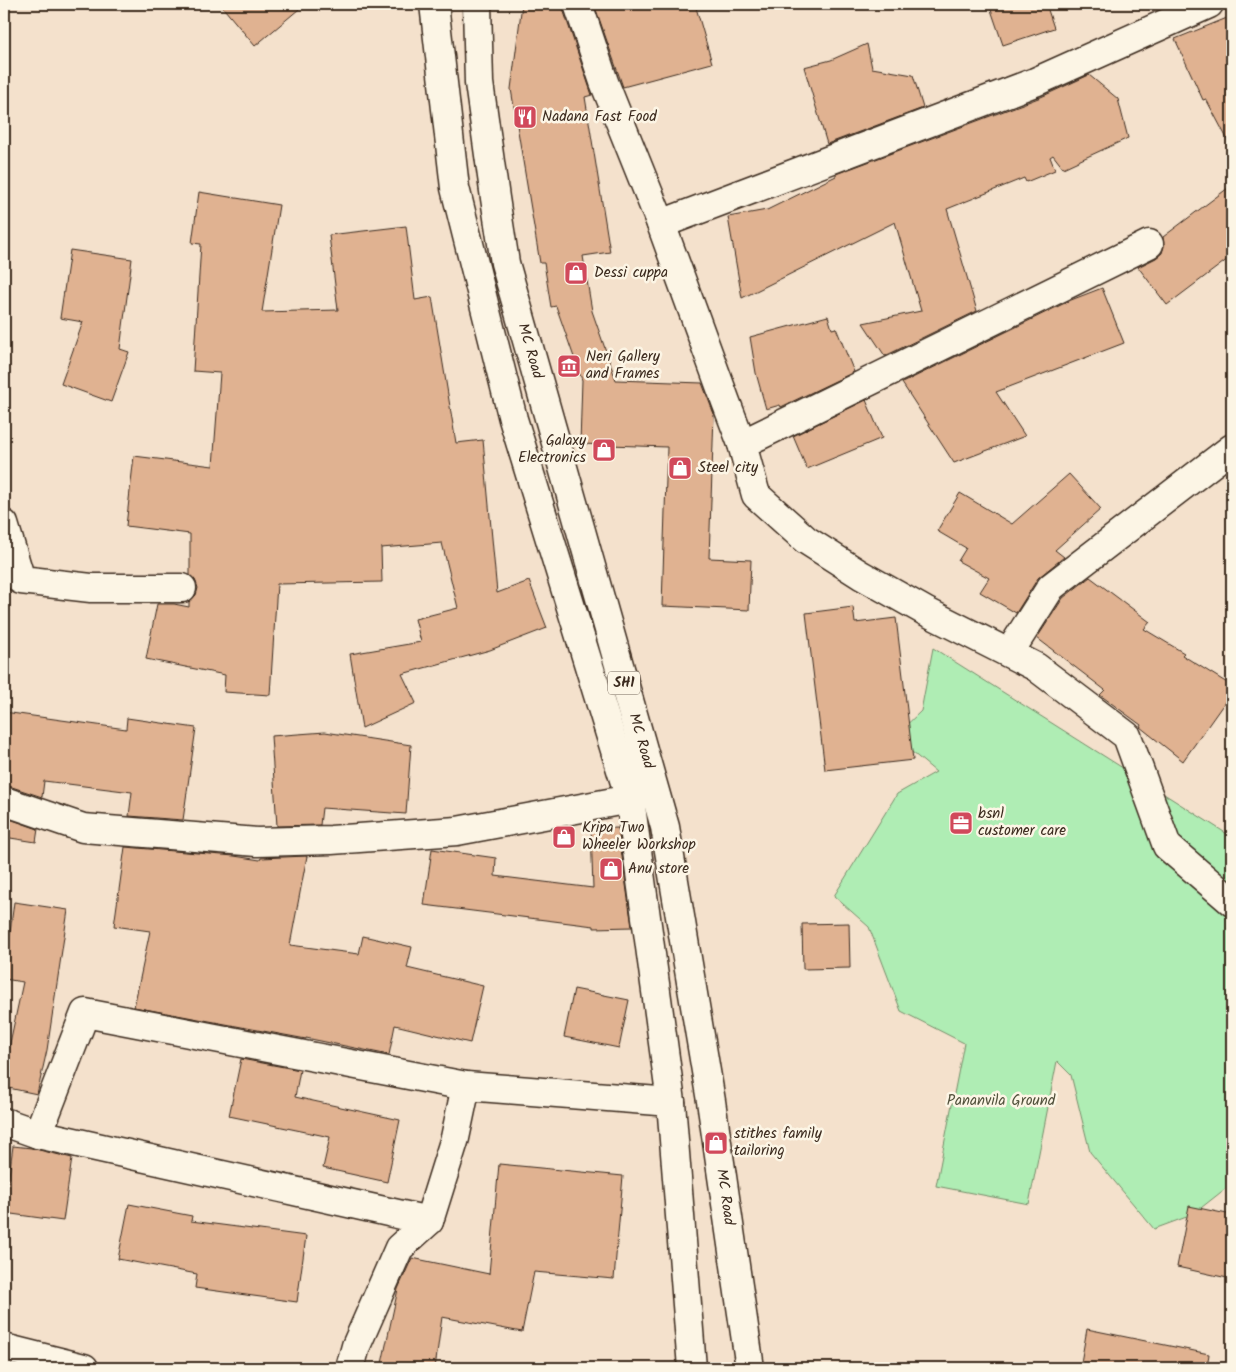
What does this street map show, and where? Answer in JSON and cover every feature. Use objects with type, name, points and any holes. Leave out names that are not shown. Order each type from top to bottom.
[{"type":"street","name":"MC Road","points":[[434,4],[454,188],[513,419],[630,799],[671,1102],[692,1368]]},
{"type":"street","name":"MC Road","points":[[477,4],[480,83],[494,198],[505,263],[665,827],[711,1101],[750,1368]]},
{"type":"street","points":[[578,4],[604,82],[661,224],[742,444],[756,495],[806,540],[861,575],[925,611],[1036,667],[1127,736],[1167,846],[1232,902]]},
{"type":"street","points":[[661,224],[1035,82],[1209,4]]},
{"type":"street","points":[[742,444],[1149,244]]},
{"type":"street","points":[[1009,654],[1051,587],[1232,448]]},
{"type":"street","points":[[4,524],[21,580],[91,588],[182,588]]},
{"type":"street","points":[[4,801],[83,828],[257,842],[331,840],[457,831],[630,799]]},
{"type":"street","points":[[38,1134],[85,1013],[466,1086],[671,1102]]},
{"type":"street","points":[[350,1368],[356,1346],[399,1248],[429,1222],[455,1138],[466,1086]]},
{"type":"street","points":[[4,1122],[38,1134],[429,1222]]},
{"type":"street","points":[[4,1348],[84,1368]]},
{"type":"green space","name":"Pananvila Ground","points":[[933,648],[1232,837],[1232,1186],[1230,1185],[1192,1215],[1154,1229],[1090,1152],[1071,1075],[1057,1061],[1029,1204],[936,1186],[964,1043],[901,1011],[869,927],[834,896],[897,794],[936,772],[894,737],[921,711]]},
{"type":"building","points":[[220,4],[305,4],[255,46]]},
{"type":"building","points":[[522,4],[563,4],[563,9],[592,95],[585,97],[610,252],[583,256],[592,311],[616,380],[702,383],[714,414],[709,558],[751,560],[749,610],[662,606],[667,447],[580,444],[582,380],[556,306],[551,307],[544,263],[540,263],[511,89]]},
{"type":"building","points":[[594,4],[695,4],[712,63],[623,87]]},
{"type":"building","points":[[989,4],[1046,4],[1054,28],[1003,45]]},
{"type":"building","points":[[1232,16],[1232,148],[1206,99],[1203,100],[1175,39]]},
{"type":"building","points":[[867,44],[872,68],[913,75],[923,108],[827,144],[804,67],[831,60]]},
{"type":"building","points":[[1089,75],[1118,99],[1128,138],[1063,168],[1053,155],[1050,157],[1055,170],[1026,182],[1024,178],[947,209],[977,311],[885,356],[863,323],[921,311],[895,222],[742,298],[728,217],[767,210],[836,176],[836,174],[1041,97]]},
{"type":"building","points":[[1232,185],[1232,256],[1167,305],[1138,267],[1162,253],[1164,246],[1163,237]]},
{"type":"building","points":[[199,192],[279,205],[262,312],[338,310],[329,235],[406,226],[415,300],[432,297],[456,443],[483,440],[497,593],[529,581],[547,628],[490,650],[402,674],[416,703],[362,728],[350,654],[421,642],[415,619],[458,608],[442,543],[381,548],[382,582],[277,584],[270,695],[224,692],[225,675],[146,659],[157,604],[174,604],[189,607],[189,602],[196,595],[198,588],[195,580],[190,575],[190,534],[126,526],[134,456],[213,466],[220,373],[193,371],[201,244],[192,243]]},
{"type":"building","points":[[70,250],[132,259],[120,349],[129,352],[111,402],[61,384],[83,322],[60,318]]},
{"type":"building","points":[[1102,288],[1124,343],[996,392],[1025,436],[954,463],[902,383],[1071,300]]},
{"type":"building","points":[[828,316],[832,329],[836,328],[854,372],[781,407],[780,405],[766,409],[756,373],[750,337]]},
{"type":"building","points":[[866,400],[882,438],[807,469],[793,436]]},
{"type":"building","points":[[1069,474],[1101,509],[1055,550],[1064,557],[1038,578],[1016,613],[980,592],[989,578],[958,561],[966,548],[937,531],[960,493],[1012,524]]},
{"type":"building","points":[[1090,577],[1150,622],[1144,629],[1184,653],[1182,655],[1232,686],[1232,692],[1183,761],[1140,727],[1141,725],[1100,695],[1105,690],[1037,638],[1063,598]]},
{"type":"building","points":[[853,607],[855,623],[896,618],[913,760],[825,770],[806,613]]},
{"type":"building","points":[[4,712],[126,729],[127,718],[196,728],[183,820],[129,816],[132,792],[44,781],[42,797],[4,786]]},
{"type":"building","points":[[325,732],[411,745],[406,814],[322,808],[320,825],[277,826],[271,736]]},
{"type":"building","points":[[4,817],[38,829],[36,842],[4,837]]},
{"type":"building","points":[[618,828],[632,927],[594,928],[594,926],[424,905],[432,849],[496,858],[495,876],[593,888],[591,829]]},
{"type":"building","points":[[125,847],[260,860],[261,858],[307,856],[290,945],[359,954],[363,936],[412,947],[407,968],[483,986],[470,1043],[395,1025],[389,1055],[134,1007],[150,931],[114,926]]},
{"type":"building","points":[[14,902],[68,910],[47,1050],[37,1094],[4,1087],[4,1071],[23,982],[4,979]]},
{"type":"building","points":[[849,923],[850,968],[803,969],[802,924]]},
{"type":"building","points":[[574,989],[629,1000],[619,1048],[564,1037]]},
{"type":"building","points":[[241,1059],[300,1070],[295,1097],[400,1120],[387,1182],[323,1168],[330,1137],[229,1116]]},
{"type":"building","points":[[13,1146],[31,1148],[72,1158],[63,1221],[4,1213]]},
{"type":"building","points":[[499,1164],[623,1176],[614,1279],[534,1272],[522,1332],[442,1317],[435,1368],[381,1368],[398,1289],[412,1258],[489,1274]]},
{"type":"building","points":[[129,1204],[192,1216],[191,1221],[306,1236],[297,1302],[195,1288],[197,1274],[118,1259]]},
{"type":"building","points":[[1189,1206],[1232,1215],[1232,1279],[1177,1267]]},
{"type":"building","points":[[1087,1329],[1209,1354],[1207,1368],[1080,1368]]},
{"type":"place","name":"Nadana Fast Food","points":[[525,117]]},
{"type":"place","name":"Dessi cuppa","points":[[576,273]]},
{"type":"place","name":"Neri Gallery and Frames","points":[[569,366]]},
{"type":"place","name":"Galaxy Electronics","points":[[604,450]]},
{"type":"place","name":"Steel city","points":[[680,468]]},
{"type":"place","name":"bsnl customer care","points":[[961,823]]},
{"type":"place","name":"Kripa Two Wheeler Workshop","points":[[564,837]]},
{"type":"place","name":"Anu store","points":[[611,869]]},
{"type":"place","name":"stithes family tailoring","points":[[716,1143]]}]
